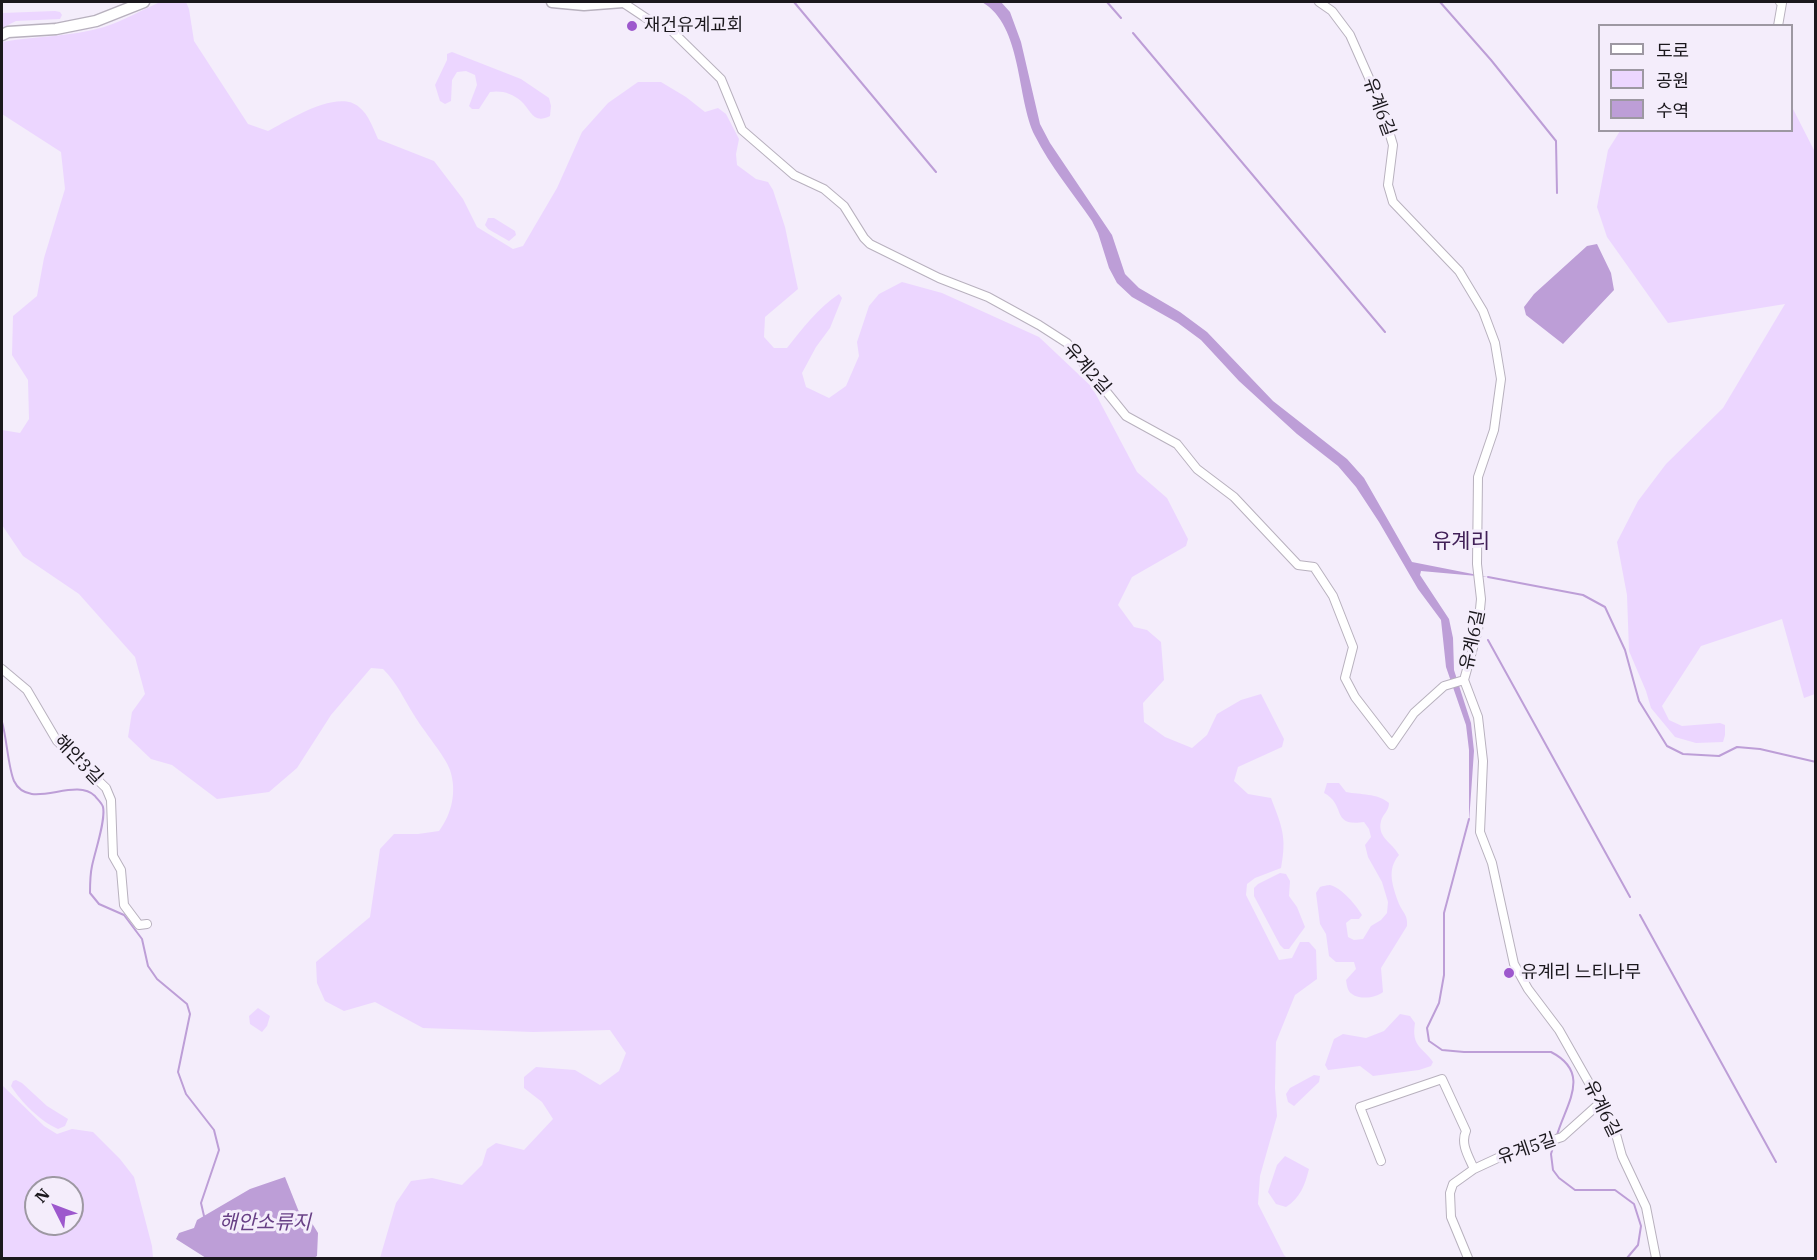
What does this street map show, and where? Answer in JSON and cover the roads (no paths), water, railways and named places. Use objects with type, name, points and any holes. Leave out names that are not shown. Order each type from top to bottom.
[{"type":"street","points":[[2,35],[56,29],[96,21],[144,2]]},
{"type":"street","points":[[552,2],[584,5],[623,2]]},
{"type":"street","name":"유계2길","points":[[623,2],[652,22],[672,31],[716,71],[742,130],[794,175],[824,189],[844,206],[870,244],[939,278],[988,297],[1067,343],[1126,416],[1177,444],[1197,469],[1234,497],[1298,565],[1314,567],[1333,596],[1353,647],[1345,678],[1355,697],[1392,745],[1414,713],[1444,686],[1464,680]]},
{"type":"street","name":"유계6길","points":[[1319,2],[1332,11],[1350,35],[1381,105],[1393,145],[1388,185],[1393,202],[1458,271],[1482,311],[1495,343],[1502,379],[1494,430],[1478,477],[1477,564],[1481,599],[1478,630],[1464,680],[1478,717],[1483,761],[1480,832],[1492,862],[1514,964],[1528,989],[1559,1030],[1614,1127],[1622,1156],[1646,1207],[1656,1258]]},
{"type":"street","points":[[1778,24],[1782,3],[1780,2]]},
{"type":"street","name":"해안3길","points":[[2,669],[27,690],[57,741],[106,788],[111,800],[113,856],[121,870],[124,905],[139,925],[147,924]]},
{"type":"street","points":[[1381,1161],[1360,1107],[1442,1079],[1466,1131],[1463,1138],[1465,1148],[1474,1169]]},
{"type":"street","name":"유계5길","points":[[1468,1258],[1451,1218],[1450,1193],[1454,1184],[1474,1169],[1515,1150],[1540,1145],[1562,1137],[1601,1102]]},
{"type":"water","points":[[982,2],[1001,2],[1010,12],[1021,42],[1040,124],[1050,143],[1112,235],[1125,274],[1139,288],[1180,312],[1207,332],[1273,401],[1347,459],[1364,478],[1412,562],[1488,577],[1421,571],[1420,575],[1449,619],[1453,638],[1454,670],[1471,723],[1474,751],[1469,822],[1469,750],[1466,725],[1446,667],[1441,620],[1418,589],[1356,487],[1338,466],[1297,434],[1239,381],[1201,340],[1178,323],[1132,297],[1117,283],[1109,268],[1092,221],[1035,136],[1024,102],[1012,45],[995,13]]},
{"type":"water","points":[[1597,244],[1611,273],[1614,290],[1563,344],[1526,315],[1524,307],[1534,294],[1587,246]]},
{"type":"water","name":"해안소류지","points":[[285,1177],[299,1212],[310,1220],[318,1233],[317,1256],[314,1258],[206,1258],[176,1239],[179,1233],[194,1228],[197,1220],[250,1189]]},
{"type":"waterway","points":[[794,2],[936,172]]},
{"type":"waterway","points":[[1107,2],[1121,18]]},
{"type":"waterway","points":[[1440,2],[1491,60],[1556,141],[1557,193]]},
{"type":"waterway","points":[[1133,33],[1385,332]]},
{"type":"waterway","points":[[1488,577],[1583,595],[1605,607],[1625,650],[1639,701],[1667,746],[1683,754],[1719,756],[1737,747],[1760,749],[1816,762]]},
{"type":"waterway","points":[[1488,640],[1630,897]]},
{"type":"waterway","points":[[2,722],[12,775],[21,790],[30,794],[86,791],[102,804],[104,813],[91,869],[90,893],[99,904],[124,915],[142,939],[148,966],[157,979],[187,1004],[190,1014],[178,1072],[186,1094],[214,1130],[219,1150],[201,1203],[204,1216]]},
{"type":"waterway","points":[[1469,819],[1444,913],[1444,975],[1439,1003],[1427,1028],[1429,1041],[1442,1050],[1551,1052],[1563,1060],[1570,1069],[1573,1090],[1557,1135]]},
{"type":"waterway","points":[[1640,915],[1776,1162]]},
{"type":"waterway","points":[[1554,1144],[1551,1154],[1553,1170],[1559,1178],[1575,1190],[1615,1190],[1634,1204],[1641,1226],[1638,1245],[1627,1258]]},
{"type":"place","name":"재건유계교회","points":[[632,26]]},
{"type":"place","name":"유계리 느티나무","points":[[1509,973]]},
{"type":"district","name":"유계리","points":[[1461,542]]}]
